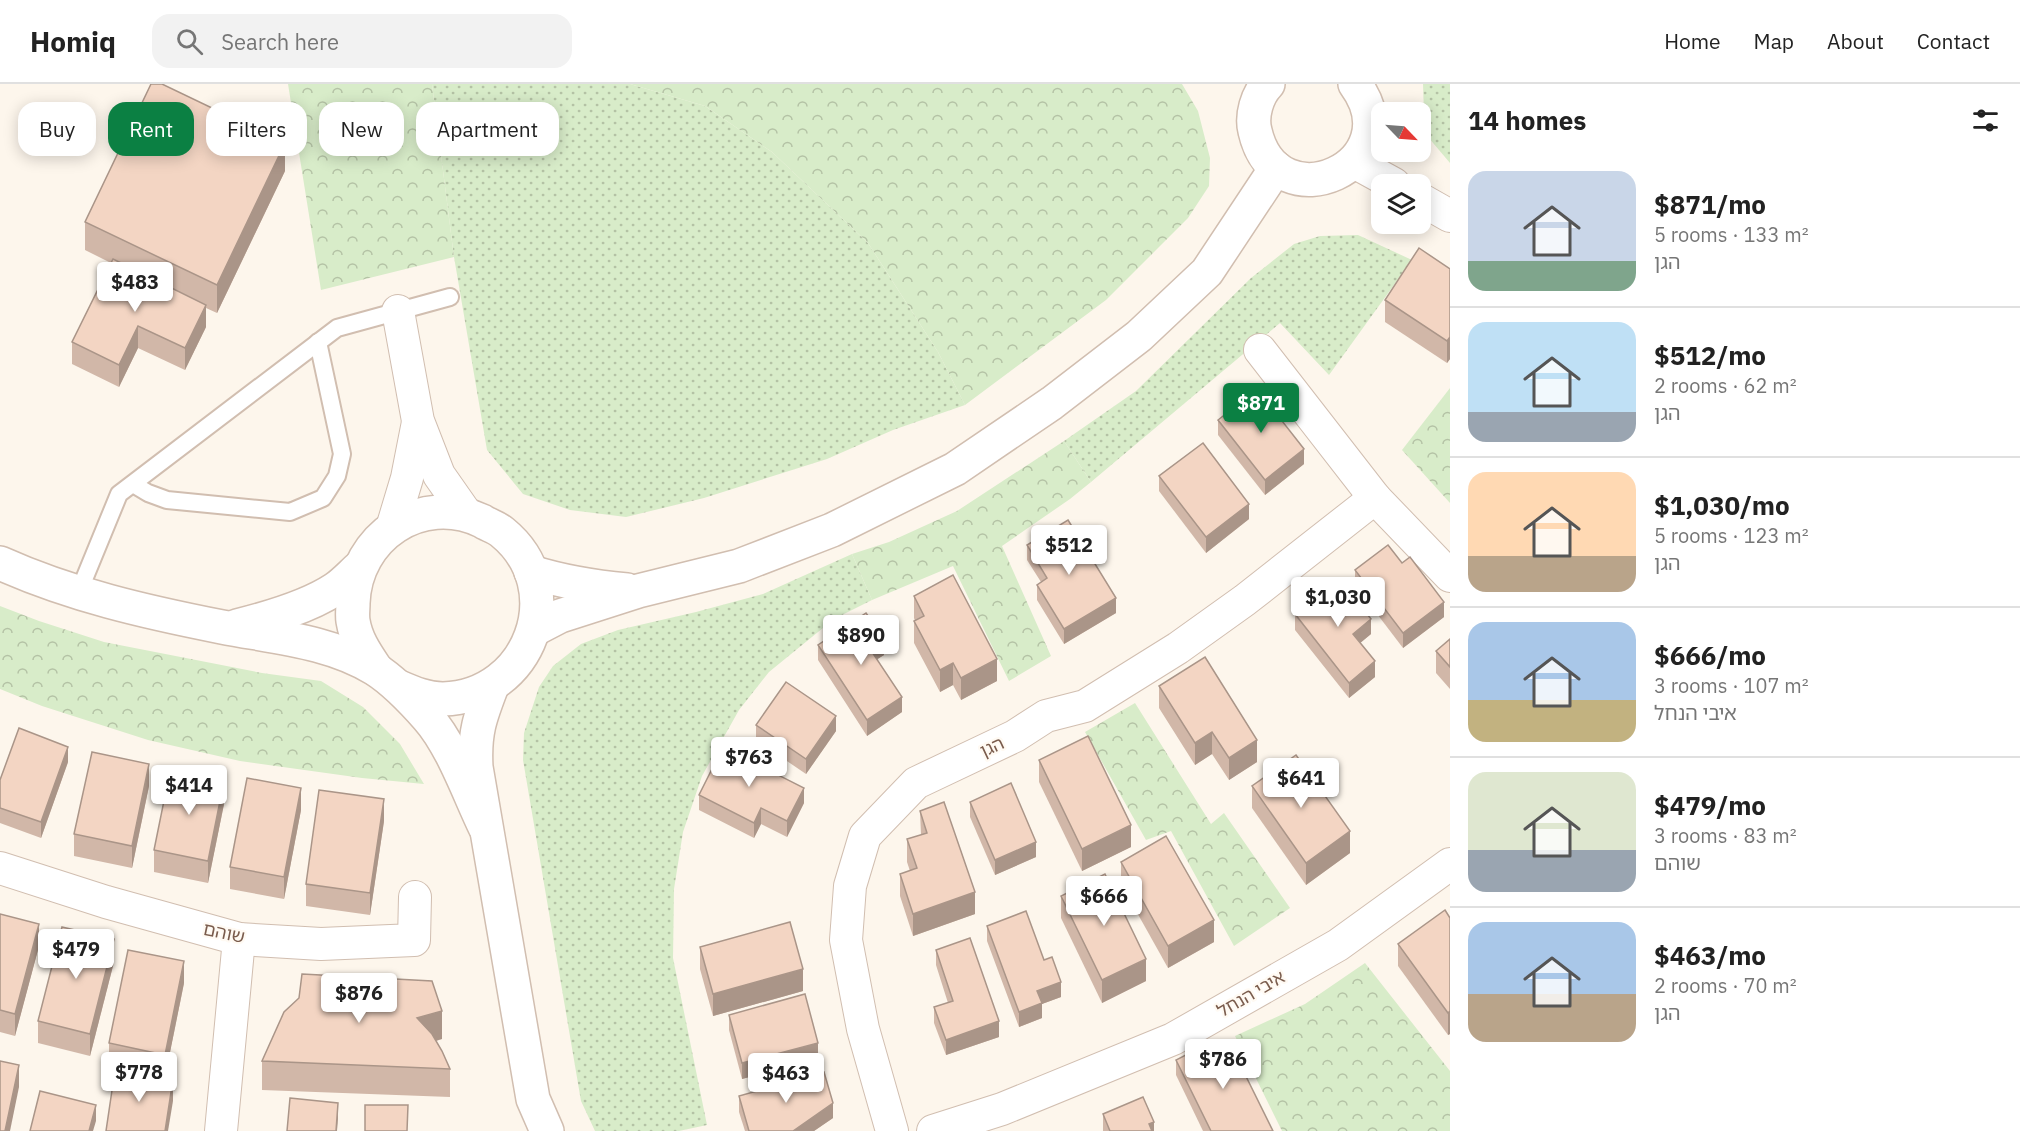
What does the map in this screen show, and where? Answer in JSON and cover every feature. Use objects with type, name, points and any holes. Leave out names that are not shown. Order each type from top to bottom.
[{"type":"street","points":[[1265,85],[1256,106],[1254,127],[1259,147],[1276,168],[1297,178],[1310,180],[1330,177],[1341,172],[1354,162],[1365,144],[1369,134],[1370,114],[1364,96],[1355,84]]},
{"type":"street","points":[[1354,162],[1376,174]]},
{"type":"street","points":[[535,628],[560,616],[638,591],[739,566],[832,530],[955,469],[1052,403],[1148,328],[1207,272],[1276,168]]},
{"type":"street","points":[[1431,205],[1450,216]]},
{"type":"street","points":[[398,311],[418,421],[439,476],[467,514]]},
{"type":"street","points":[[1260,350],[1375,498],[1450,576]]},
{"type":"street","points":[[392,528],[407,478],[418,421]]},
{"type":"street","name":"הגן","points":[[892,1131],[863,1029],[846,940],[850,886],[865,836],[916,783],[1015,736],[1046,716],[1085,706],[1178,648],[1245,600],[1375,498]]},
{"type":"street","points":[[0,563],[78,594],[160,615],[267,635],[345,654],[385,677],[425,697],[443,699],[475,694],[492,686],[511,671],[528,647],[535,628],[537,596],[531,572],[516,545],[500,530],[467,514],[441,512],[413,518],[392,528],[373,545],[360,567],[354,585],[352,619],[358,642],[385,677],[430,720],[447,746],[485,827]]},
{"type":"street","points":[[227,628],[268,618],[304,604],[335,589],[360,567]]},
{"type":"street","points":[[531,572],[590,586],[638,591]]},
{"type":"street","points":[[492,686],[481,714],[475,742],[476,767],[533,1099],[531,1131]]},
{"type":"street","name":"איבי הנחל","points":[[933,1131],[1002,1109],[1173,1039],[1338,945],[1450,864]]},
{"type":"street","name":"שוהם","points":[[0,868],[106,902],[239,939],[321,944],[414,940],[415,897]]},
{"type":"street","points":[[221,1131],[239,939]]},
{"type":"street","points":[[533,1099],[547,1131]]},
{"type":"lane","points":[[78,594],[118,494],[338,328],[450,297]]},
{"type":"lane","points":[[134,483],[148,494],[167,500],[291,512],[323,498],[336,476],[342,454],[318,342]]},
{"type":"green space","points":[[288,84],[432,84],[434,102],[416,102],[416,156],[441,156],[454,257],[321,290],[300,156],[307,156],[307,102],[291,102]]},
{"type":"green space","points":[[432,84],[630,84],[705,106],[772,152],[868,243],[938,352],[965,405],[893,430],[827,459],[704,498],[626,517],[570,510],[523,494],[487,450],[454,257],[441,156],[559,156],[559,102],[434,102]]},
{"type":"green space","points":[[630,84],[1182,84],[1198,111],[1210,158],[1209,186],[1188,218],[1106,300],[965,405],[938,352],[868,243],[772,152],[705,106]]},
{"type":"green space","points":[[1423,84],[1450,84],[1450,163],[1431,141],[1431,102],[1424,102]]},
{"type":"green space","points":[[1358,235],[1412,260],[1329,375],[1280,323],[1091,482],[1064,441],[1136,391],[1251,278],[1294,244],[1320,236]]},
{"type":"green space","points":[[1450,388],[1450,503],[1402,450]]},
{"type":"green space","points":[[1064,441],[1091,482],[1002,546],[1051,656],[1009,681],[953,566],[872,600],[852,554],[889,542],[957,511]]},
{"type":"green space","points":[[852,554],[872,600],[834,619],[769,672],[739,710],[702,776],[683,832],[674,889],[673,958],[707,1125],[679,1131],[595,1131],[581,1101],[523,760],[524,733],[539,687],[553,666],[581,644],[618,630],[763,594]]},
{"type":"green space","points":[[0,606],[104,642],[262,673],[321,681],[363,707],[400,744],[424,784],[240,761],[148,740],[42,706],[0,689]]},
{"type":"green space","points":[[1135,703],[1211,824],[1224,813],[1290,908],[1234,946],[1171,831],[1146,840],[1085,732]]},
{"type":"green space","points":[[1365,963],[1450,1071],[1450,1131],[1282,1131],[1235,1036],[1305,1004]]},
{"type":"building","points":[[151,84],[162,84],[206,105],[206,156],[279,156],[217,285],[85,222],[117,156],[194,156],[194,102],[142,102]]},
{"type":"building","points":[[1419,248],[1450,269],[1450,337],[1447,341],[1385,300]]},
{"type":"building","points":[[113,259],[206,305],[185,348],[138,326],[119,365],[72,342]]},
{"type":"building","points":[[1257,389],[1304,449],[1265,480],[1218,420]]},
{"type":"building","points":[[1203,443],[1249,504],[1206,537],[1159,476]]},
{"type":"building","points":[[1068,520],[1116,598],[1064,629],[1037,585],[1047,578],[1027,545]]},
{"type":"building","points":[[1388,545],[1402,563],[1410,557],[1444,602],[1403,633],[1355,570]]},
{"type":"building","points":[[953,575],[997,659],[961,678],[953,663],[940,670],[914,621],[924,616],[914,596]]},
{"type":"building","points":[[1339,578],[1371,619],[1353,634],[1375,661],[1349,683],[1295,614]]},
{"type":"building","points":[[866,613],[884,639],[870,649],[902,697],[867,720],[818,645]]},
{"type":"building","points":[[1450,639],[1450,667],[1436,651]]},
{"type":"building","points":[[1205,657],[1257,740],[1229,758],[1212,732],[1195,743],[1159,686]]},
{"type":"building","points":[[786,682],[836,716],[806,759],[756,725]]},
{"type":"building","points":[[19,728],[68,747],[41,822],[0,808],[0,780]]},
{"type":"building","points":[[1088,736],[1131,825],[1082,849],[1039,760]]},
{"type":"building","points":[[723,747],[804,788],[787,821],[761,808],[754,823],[699,795]]},
{"type":"building","points":[[92,752],[149,764],[132,846],[74,834]]},
{"type":"building","points":[[1296,755],[1350,831],[1306,863],[1252,786]]},
{"type":"building","points":[[170,771],[224,781],[208,861],[154,850]]},
{"type":"building","points":[[247,778],[301,788],[284,877],[230,867]]},
{"type":"building","points":[[1011,783],[1036,842],[995,860],[970,802]]},
{"type":"building","points":[[319,790],[384,799],[370,893],[306,884]]},
{"type":"building","points":[[944,802],[975,892],[913,914],[900,874],[917,868],[907,839],[927,833],[920,811]]},
{"type":"building","points":[[1166,836],[1214,920],[1168,946],[1121,862]]},
{"type":"building","points":[[1105,874],[1146,959],[1102,980],[1061,896]]},
{"type":"building","points":[[1445,910],[1450,918],[1450,1011],[1448,1013],[1398,944]]},
{"type":"building","points":[[1026,911],[1044,960],[1052,957],[1061,982],[1037,991],[1042,1003],[1019,1012],[987,926]]},
{"type":"building","points":[[0,914],[39,924],[15,1014],[0,1010]]},
{"type":"building","points":[[790,922],[803,969],[713,994],[700,947]]},
{"type":"building","points":[[62,927],[114,939],[90,1034],[38,1021]]},
{"type":"building","points":[[970,938],[999,1021],[946,1040],[934,1007],[953,1001],[936,950]]},
{"type":"building","points":[[128,950],[184,961],[165,1055],[109,1043]]},
{"type":"building","points":[[302,974],[432,981],[442,1011],[417,1018],[432,1034],[450,1069],[262,1061],[284,1012],[299,998]]},
{"type":"building","points":[[805,994],[818,1043],[742,1063],[729,1015]]},
{"type":"building","points":[[1229,1042],[1273,1131],[1211,1131],[1176,1060],[1209,1043]]},
{"type":"building","points":[[0,1061],[19,1065],[5,1131],[0,1131]]},
{"type":"building","points":[[115,1070],[173,1079],[165,1131],[106,1131]]},
{"type":"building","points":[[824,1072],[833,1103],[793,1131],[749,1131],[739,1096]]},
{"type":"building","points":[[40,1091],[96,1105],[89,1131],[30,1131]]},
{"type":"building","points":[[1143,1097],[1154,1122],[1149,1124],[1152,1131],[1110,1131],[1103,1114]]},
{"type":"building","points":[[290,1098],[338,1103],[336,1131],[287,1131]]},
{"type":"building","points":[[365,1105],[408,1105],[407,1131],[365,1131]]}]
